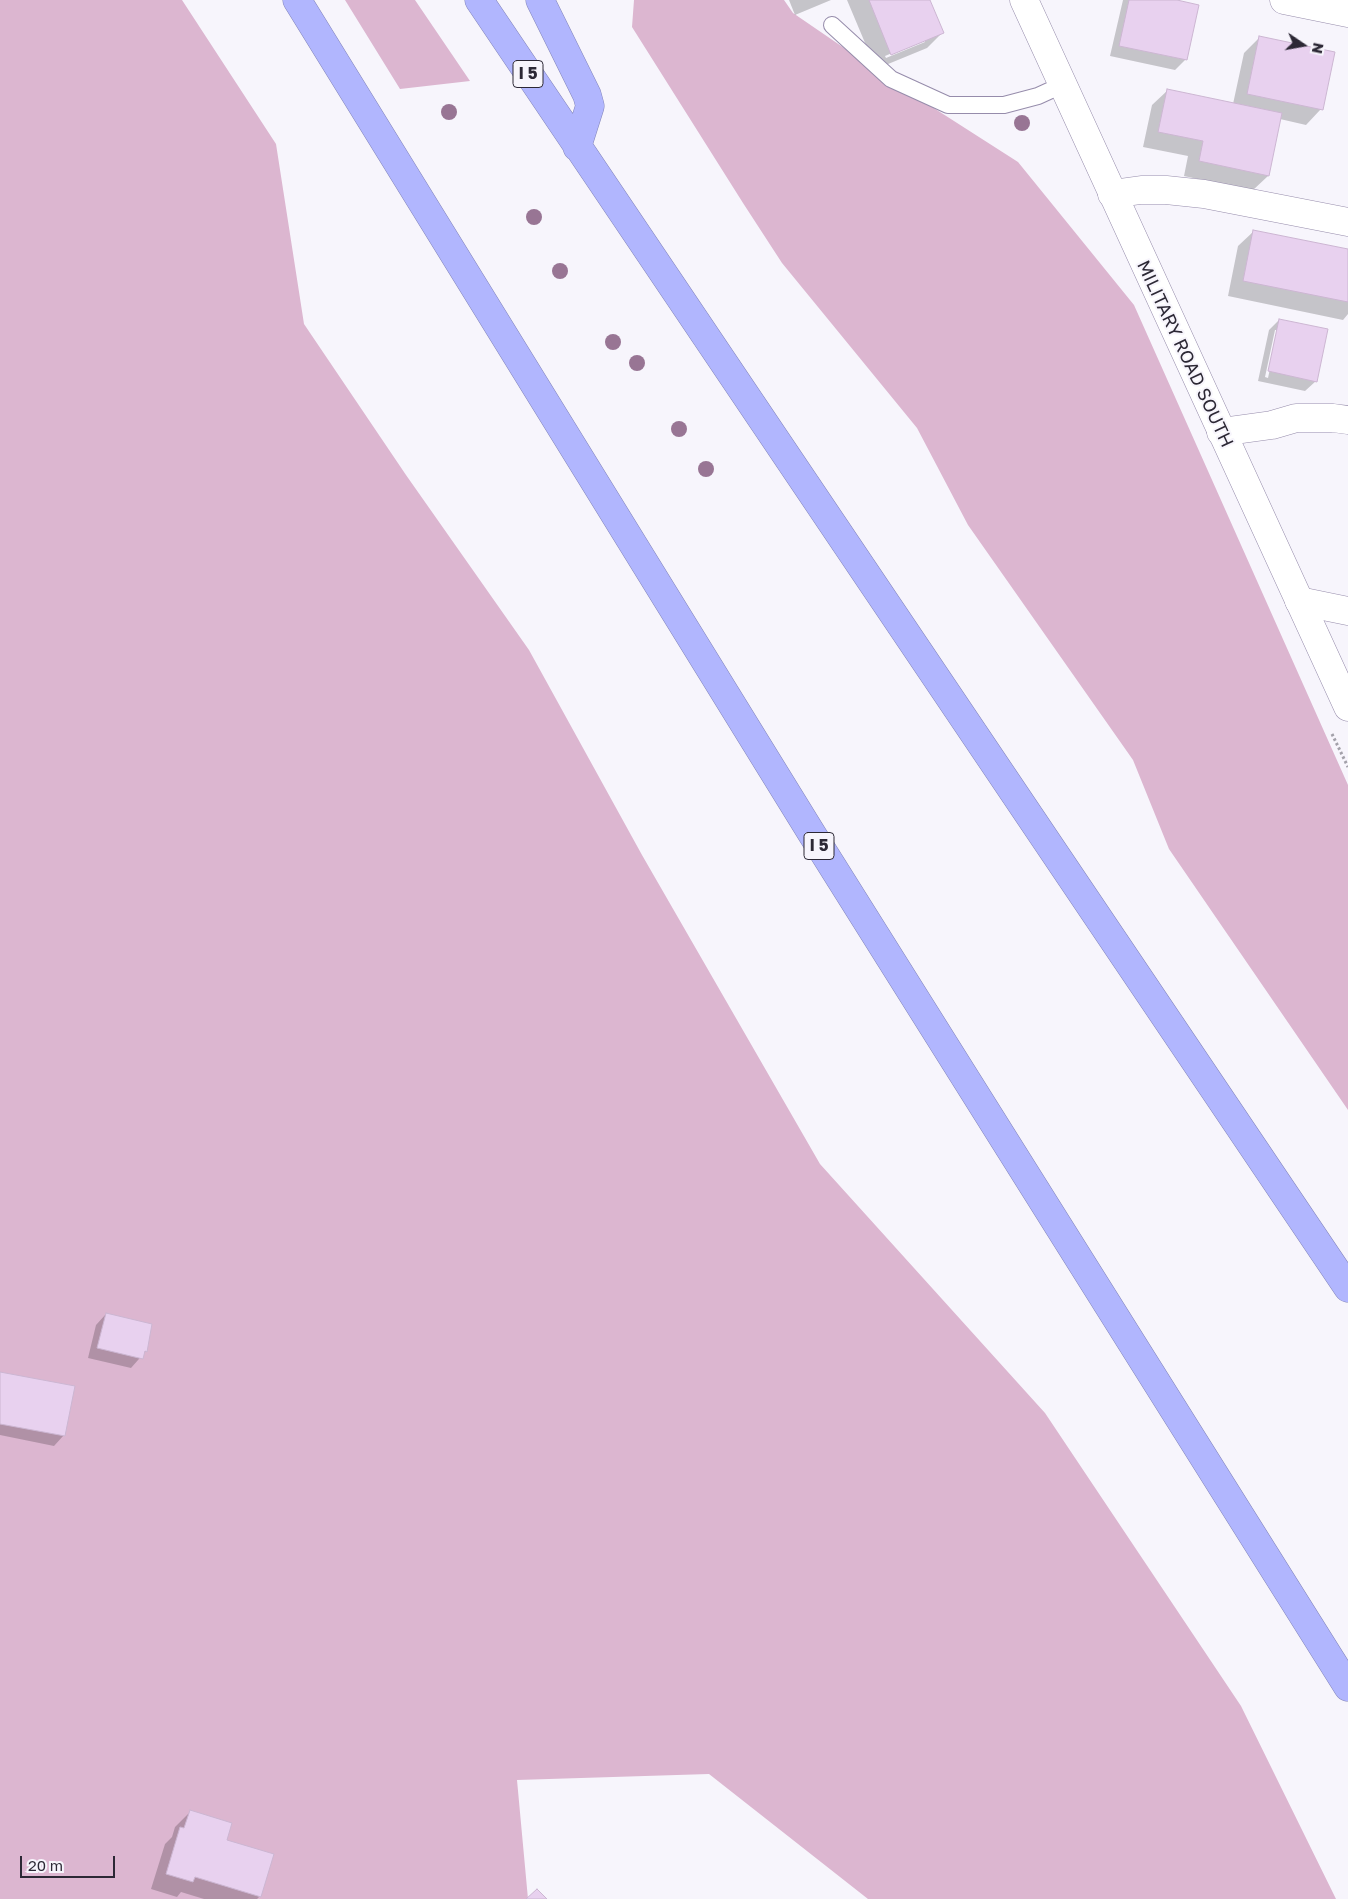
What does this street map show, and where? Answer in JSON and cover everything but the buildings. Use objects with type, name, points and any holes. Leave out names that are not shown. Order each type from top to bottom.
[{"type":"highway","name":"I 5","points":[[297,0],[817,843],[1348,1687]]},
{"type":"highway","name":"I 5","points":[[479,0],[1348,1288]]},
{"type":"highway","points":[[540,0],[588,100],[588,118],[577,147]]},
{"type":"main road","points":[[1284,0],[1348,13]]},
{"type":"main road","name":"MILITARY ROAD SOUTH","points":[[1026,1],[1062,85],[1348,707]]},
{"type":"main road","points":[[1112,194],[1141,190],[1166,190],[1204,194],[1348,222]]},
{"type":"main road","points":[[1221,432],[1272,425],[1296,418],[1348,420]]},
{"type":"main road","points":[[1299,601],[1348,611]]},
{"type":"lane","points":[[832,25],[891,78],[948,105],[1004,105],[1038,96],[1062,85]]},
{"type":"shaded area","points":[[0,0],[182,0],[276,144],[304,324],[406,475],[529,650],[642,855],[820,1164],[1045,1413],[1241,1706],[1336,1899],[868,1899],[709,1774],[517,1780],[528,1899],[0,1899]]},
{"type":"shaded area","points":[[345,0],[415,0],[470,81],[400,89]]},
{"type":"shaded area","points":[[634,0],[784,0],[793,13],[904,89],[1018,162],[1134,305],[1348,785],[1348,1110],[1169,849],[1133,760],[968,525],[917,428],[782,263],[743,203],[632,27]]}]
